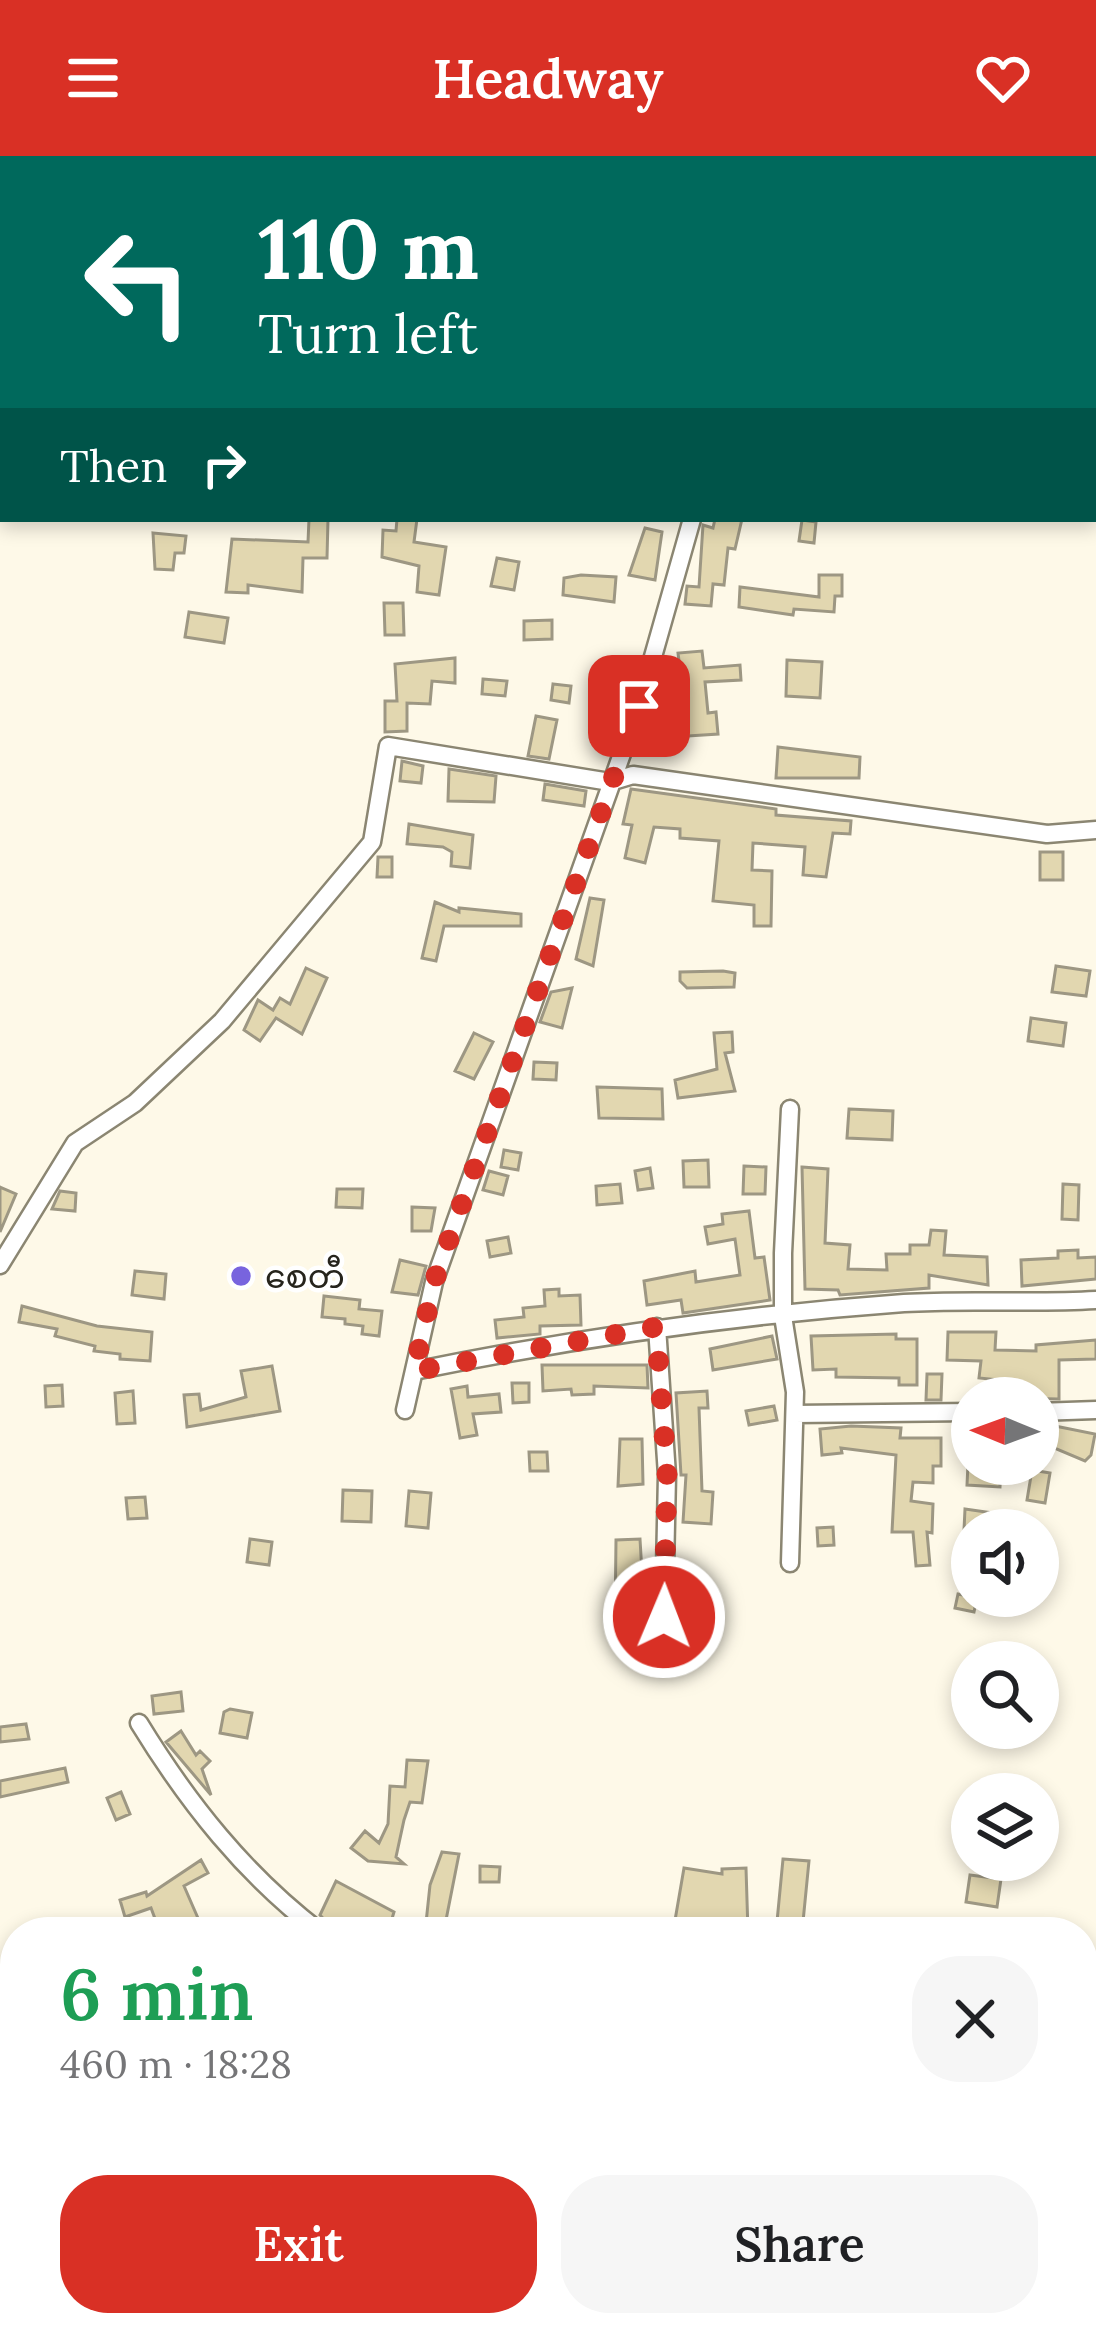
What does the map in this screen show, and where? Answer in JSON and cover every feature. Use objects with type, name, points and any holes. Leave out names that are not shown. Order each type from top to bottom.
[{"type":"street","points":[[405,1410],[434,1282],[639,706],[691,522]]},
{"type":"street","points":[[0,1265],[75,1143],[135,1102],[222,1022],[372,842],[388,746],[610,782],[634,775],[1048,834],[1096,830]]},
{"type":"street","points":[[790,1109],[783,1316],[794,1414],[790,1563]]},
{"type":"street","points":[[414,1371],[656,1327],[904,1303],[1096,1300]]},
{"type":"street","points":[[656,1327],[667,1474],[664,1617]]},
{"type":"street","points":[[1059,1411],[1096,1410]]},
{"type":"street","points":[[794,1414],[951,1412]]},
{"type":"street","points":[[139,1723],[218,1836],[301,1917]]},
{"type":"building","points":[[309,522],[328,522],[327,558],[303,558],[302,592],[248,585],[248,593],[226,592],[232,539],[308,542]]},
{"type":"building","points":[[397,522],[417,522],[414,542],[446,547],[439,595],[417,592],[419,566],[382,557],[383,530],[396,531]]},
{"type":"building","points":[[714,522],[741,522],[735,549],[728,548],[724,585],[713,584],[711,606],[685,604],[687,586],[699,587],[703,525],[713,528]]},
{"type":"building","points":[[802,522],[816,522],[814,543],[799,541]]},
{"type":"building","points":[[645,528],[662,532],[655,580],[629,575]]},
{"type":"building","points":[[153,533],[186,536],[184,553],[175,553],[173,570],[155,569]]},
{"type":"building","points":[[497,558],[519,562],[514,590],[491,586]]},
{"type":"building","points":[[819,575],[842,575],[842,596],[835,596],[834,612],[794,609],[793,615],[739,607],[740,587],[819,597]]},
{"type":"building","points":[[616,577],[614,602],[563,595],[564,578]]},
{"type":"building","points":[[384,603],[403,603],[404,635],[385,635]]},
{"type":"building","points":[[189,612],[228,618],[224,643],[185,637]]},
{"type":"building","points":[[552,620],[552,639],[524,640],[524,621]]},
{"type":"building","points":[[702,651],[704,668],[740,665],[741,680],[705,682],[708,713],[716,712],[718,734],[673,737],[673,686],[682,685],[678,653]]},
{"type":"building","points":[[455,658],[455,683],[432,681],[430,704],[407,703],[407,731],[385,732],[385,701],[397,701],[395,664]]},
{"type":"building","points":[[787,660],[822,662],[820,698],[786,696]]},
{"type":"building","points":[[483,679],[507,681],[505,696],[482,694]]},
{"type":"building","points":[[553,684],[571,686],[569,703],[551,700]]},
{"type":"building","points":[[536,716],[557,720],[549,759],[528,756]]},
{"type":"building","points":[[778,747],[860,757],[859,778],[776,778]]},
{"type":"building","points":[[402,761],[423,766],[421,783],[400,781]]},
{"type":"building","points":[[449,769],[496,776],[494,802],[448,801]]},
{"type":"building","points":[[545,784],[586,791],[584,806],[543,800]]},
{"type":"building","points":[[631,789],[776,809],[776,815],[851,821],[850,834],[833,833],[826,877],[803,875],[805,847],[753,843],[752,870],[772,871],[771,926],[754,926],[754,905],[713,901],[719,841],[680,838],[680,829],[654,827],[645,863],[625,858],[632,825],[623,824]]},
{"type":"building","points":[[409,824],[473,835],[470,868],[451,866],[452,852],[443,847],[407,844]]},
{"type":"building","points":[[1040,852],[1063,852],[1063,880],[1040,880]]},
{"type":"building","points":[[378,857],[392,857],[392,877],[377,877]]},
{"type":"building","points":[[590,898],[604,900],[593,966],[576,959]]},
{"type":"building","points":[[435,902],[459,912],[459,908],[521,914],[521,926],[444,926],[436,961],[422,958]]},
{"type":"building","points":[[1056,966],[1090,971],[1086,996],[1052,992]]},
{"type":"building","points":[[306,968],[327,978],[302,1034],[276,1018],[260,1041],[244,1030],[258,1000],[273,1010],[280,998],[290,1004]]},
{"type":"building","points":[[680,972],[735,973],[734,987],[687,988],[680,981]]},
{"type":"building","points":[[572,988],[562,1028],[540,1022],[551,992]]},
{"type":"building","points":[[1031,1018],[1066,1023],[1063,1046],[1028,1041]]},
{"type":"building","points":[[732,1032],[733,1052],[725,1053],[735,1091],[678,1098],[675,1080],[717,1069],[714,1033]]},
{"type":"building","points":[[474,1033],[493,1042],[474,1079],[455,1071]]},
{"type":"building","points":[[534,1062],[557,1063],[556,1080],[533,1079]]},
{"type":"building","points":[[597,1087],[662,1089],[663,1119],[599,1118]]},
{"type":"building","points":[[849,1109],[893,1111],[892,1140],[847,1138]]},
{"type":"building","points":[[504,1150],[521,1153],[518,1170],[501,1167]]},
{"type":"building","points":[[708,1160],[709,1187],[684,1187],[683,1161]]},
{"type":"building","points":[[744,1166],[766,1167],[765,1194],[743,1194]]},
{"type":"building","points":[[802,1167],[828,1169],[825,1243],[850,1245],[848,1269],[887,1270],[886,1254],[910,1254],[910,1245],[929,1245],[931,1230],[946,1231],[944,1255],[987,1257],[988,1285],[929,1275],[929,1288],[840,1295],[838,1290],[805,1289]]},
{"type":"building","points":[[650,1168],[653,1188],[638,1190],[635,1171]]},
{"type":"building","points":[[489,1171],[508,1176],[503,1195],[483,1190]]},
{"type":"building","points":[[620,1184],[622,1203],[597,1205],[596,1186]]},
{"type":"building","points":[[1063,1184],[1079,1185],[1078,1220],[1062,1219]]},
{"type":"building","points":[[0,1187],[16,1194],[0,1232]]},
{"type":"building","points":[[337,1189],[363,1189],[362,1208],[336,1207]]},
{"type":"building","points":[[60,1191],[76,1193],[75,1211],[52,1209]]},
{"type":"building","points":[[412,1207],[435,1208],[431,1231],[412,1231]]},
{"type":"building","points":[[749,1211],[755,1258],[764,1257],[770,1300],[683,1313],[681,1300],[647,1305],[644,1281],[695,1271],[696,1282],[740,1275],[735,1239],[708,1244],[705,1227],[723,1224],[722,1214]]},
{"type":"building","points":[[508,1237],[511,1253],[490,1257],[487,1241]]},
{"type":"building","points":[[1078,1250],[1078,1258],[1096,1257],[1096,1279],[1022,1286],[1021,1260],[1058,1258],[1058,1251]]},
{"type":"building","points":[[400,1260],[426,1266],[418,1295],[392,1292]]},
{"type":"building","points":[[135,1271],[166,1274],[164,1299],[132,1295]]},
{"type":"building","points":[[559,1289],[559,1296],[580,1295],[581,1325],[540,1326],[540,1334],[497,1338],[495,1320],[524,1317],[523,1308],[545,1306],[544,1290]]},
{"type":"building","points":[[324,1296],[360,1300],[359,1309],[382,1311],[379,1336],[362,1334],[363,1326],[345,1324],[345,1319],[322,1317]]},
{"type":"building","points":[[22,1306],[97,1326],[152,1332],[150,1361],[120,1359],[120,1354],[94,1351],[95,1346],[55,1336],[57,1329],[19,1322]]},
{"type":"building","points":[[948,1332],[996,1332],[995,1350],[1036,1351],[1036,1345],[1096,1340],[1096,1359],[1059,1360],[1059,1377],[979,1377],[981,1361],[947,1360]]},
{"type":"building","points":[[896,1334],[896,1339],[917,1339],[917,1385],[899,1385],[899,1378],[836,1377],[836,1369],[813,1370],[811,1336]]},
{"type":"building","points":[[772,1336],[777,1359],[713,1370],[710,1349]]},
{"type":"building","points":[[542,1365],[647,1365],[648,1388],[594,1386],[594,1394],[572,1395],[571,1389],[543,1391]]},
{"type":"building","points":[[272,1366],[280,1411],[187,1427],[184,1395],[199,1394],[201,1410],[246,1397],[241,1371]]},
{"type":"building","points":[[927,1374],[942,1374],[941,1400],[926,1400]]},
{"type":"building","points":[[512,1383],[529,1383],[529,1402],[513,1403]]},
{"type":"building","points":[[62,1385],[63,1406],[46,1407],[45,1386]]},
{"type":"building","points":[[467,1386],[468,1397],[499,1394],[501,1412],[473,1414],[477,1435],[460,1438],[451,1389]]},
{"type":"building","points":[[133,1391],[135,1423],[117,1424],[115,1393]]},
{"type":"building","points":[[707,1391],[708,1408],[699,1408],[702,1491],[713,1492],[711,1524],[683,1522],[686,1475],[681,1475],[676,1393]]},
{"type":"building","points":[[774,1406],[777,1420],[749,1425],[746,1411]]},
{"type":"building","points":[[1059,1427],[1095,1434],[1085,1461],[1059,1450]]},
{"type":"building","points":[[901,1428],[900,1438],[941,1438],[941,1466],[933,1466],[933,1483],[913,1482],[911,1501],[933,1504],[932,1533],[927,1532],[930,1565],[916,1566],[913,1532],[892,1532],[896,1455],[841,1448],[842,1453],[822,1455],[820,1429]]},
{"type":"building","points":[[620,1439],[642,1439],[643,1484],[618,1486]]},
{"type":"building","points":[[529,1452],[547,1452],[548,1471],[530,1471]]},
{"type":"building","points":[[1030,1485],[1048,1485],[1045,1503],[1027,1500]]},
{"type":"building","points":[[343,1490],[372,1491],[371,1522],[342,1521]]},
{"type":"building","points":[[409,1491],[431,1493],[428,1528],[406,1526]]},
{"type":"building","points":[[145,1497],[147,1518],[128,1519],[126,1498]]},
{"type":"building","points":[[833,1527],[834,1545],[818,1546],[817,1528]]},
{"type":"building","points":[[250,1539],[272,1542],[269,1565],[247,1562]]},
{"type":"building","points":[[640,1539],[643,1590],[637,1590],[635,1624],[615,1623],[616,1540]]},
{"type":"building","points":[[713,1600],[714,1617],[692,1618],[691,1601]]},
{"type":"building","points":[[181,1692],[183,1711],[154,1714],[152,1696]]},
{"type":"building","points":[[224,1712],[252,1713],[247,1738],[220,1733]]},
{"type":"building","points":[[26,1724],[29,1739],[0,1742],[0,1727]]},
{"type":"building","points":[[181,1731],[196,1755],[200,1751],[210,1761],[202,1769],[211,1795],[166,1742]]},
{"type":"building","points":[[407,1760],[428,1761],[422,1803],[410,1802],[404,1820],[396,1857],[404,1864],[368,1861],[351,1848],[365,1831],[379,1843],[388,1824],[390,1786],[405,1787]]},
{"type":"building","points":[[65,1768],[68,1782],[0,1797],[0,1781]]},
{"type":"building","points":[[121,1792],[130,1814],[116,1820],[107,1798]]},
{"type":"building","points":[[442,1852],[459,1854],[447,1917],[427,1917],[430,1885]]},
{"type":"building","points":[[783,1859],[809,1861],[803,1917],[777,1917]]},
{"type":"building","points":[[201,1860],[208,1873],[184,1886],[197,1917],[154,1917],[151,1908],[125,1917],[120,1900],[146,1892],[147,1896]]},
{"type":"building","points":[[480,1866],[500,1867],[499,1882],[480,1882]]},
{"type":"building","points":[[684,1868],[722,1874],[722,1869],[746,1868],[748,1917],[676,1917]]},
{"type":"building","points":[[336,1881],[394,1912],[392,1917],[320,1915]]},
{"type":"building","points":[[969,1881],[1001,1881],[997,1907],[966,1902]]},
{"type":"place","name":"စေတီ","points":[[241,1276]]},
{"type":"route","points":[[639,706],[568,894],[496,1114],[434,1282],[414,1371],[590,1335],[656,1327],[667,1474],[664,1617]]}]
